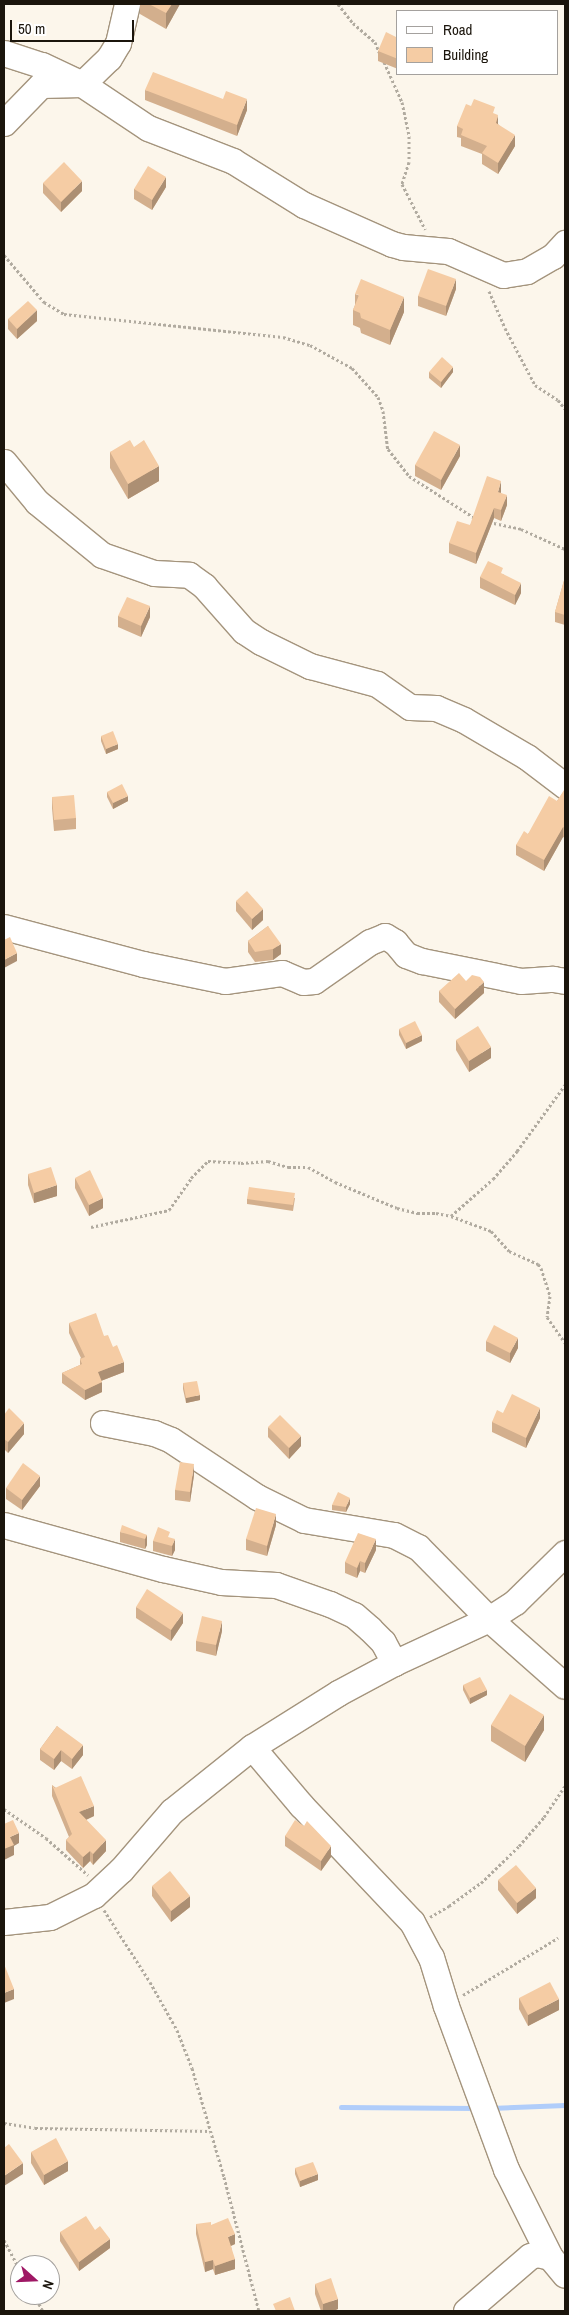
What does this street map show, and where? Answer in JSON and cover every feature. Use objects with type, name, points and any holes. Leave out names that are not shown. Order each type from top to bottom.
[{"type":"street","points":[[4,123],[41,85],[82,84],[109,58],[118,44],[127,4]]},
{"type":"street","points":[[4,53],[42,65],[82,84],[148,128],[233,161],[321,213],[392,244],[454,253],[503,275],[527,271],[553,256],[565,243]]},
{"type":"street","points":[[4,462],[37,502],[102,554],[154,572],[189,575],[204,586],[244,631],[261,642],[310,666],[343,673],[377,684],[410,706],[436,708],[464,720],[527,757],[565,786]]},
{"type":"street","points":[[4,927],[143,964],[225,981],[282,973],[303,982],[314,981],[370,942],[385,936],[396,942],[406,955],[422,961],[521,982],[554,979],[565,981]]},
{"type":"street","points":[[103,1423],[154,1433],[171,1440],[257,1497],[304,1520],[394,1535],[418,1547],[489,1619],[565,1686]]},
{"type":"street","points":[[4,1525],[163,1569],[221,1582],[276,1585],[330,1604],[354,1615],[370,1629],[383,1642],[394,1663]]},
{"type":"street","points":[[4,1922],[50,1916],[98,1891],[121,1870],[172,1812],[252,1747],[338,1693],[394,1663],[489,1619],[515,1602],[565,1553]]},
{"type":"street","points":[[252,1747],[301,1805],[412,1922],[431,1957],[446,2006],[506,2168],[558,2266]]},
{"type":"street","points":[[466,2311],[530,2256],[537,2254],[558,2266]]},
{"type":"path","points":[[338,4],[353,23],[375,42],[396,86],[402,102],[411,144],[409,162],[402,184],[434,249]]},
{"type":"path","points":[[4,255],[44,302],[51,308],[64,314],[283,337],[310,345],[352,368],[378,397],[383,412],[388,449],[409,476],[478,519]]},
{"type":"path","points":[[477,262],[505,328],[535,385],[558,400],[565,409]]},
{"type":"path","points":[[487,521],[521,529],[565,549]]},
{"type":"path","points":[[451,1216],[492,1179],[517,1152],[565,1085]]},
{"type":"path","points":[[91,1227],[169,1210],[199,1168],[208,1161],[242,1163],[268,1161],[288,1167],[308,1167],[335,1182],[397,1208],[418,1213],[451,1216],[487,1228],[509,1251],[538,1264],[550,1296],[547,1317],[565,1342]]},
{"type":"path","points":[[412,1922],[431,1917],[481,1882],[519,1846],[544,1817],[565,1786]]},
{"type":"path","points":[[4,1809],[46,1838],[98,1891],[177,2030],[192,2068],[259,2311]]},
{"type":"path","points":[[446,2006],[558,1938]]},
{"type":"path","points":[[4,2124],[34,2128],[210,2131]]},
{"type":"path","points":[[4,2240],[12,2255]]},
{"type":"building","points":[[149,4],[172,4],[166,13]]},
{"type":"building","points":[[386,32],[396,37],[396,58],[378,51]]},
{"type":"building","points":[[153,72],[223,99],[226,91],[247,99],[237,125],[145,90]]},
{"type":"building","points":[[474,99],[495,107],[493,113],[498,115],[496,123],[515,135],[498,163],[482,153],[487,146],[461,135],[463,129],[457,126],[466,104],[471,106]]},
{"type":"building","points":[[64,162],[82,181],[61,202],[43,183]]},
{"type":"building","points":[[148,166],[166,177],[152,200],[134,189]]},
{"type":"building","points":[[428,269],[456,279],[446,306],[418,296]]},
{"type":"building","points":[[361,279],[404,297],[390,330],[361,318],[360,313],[353,310],[359,295],[355,294]]},
{"type":"building","points":[[28,301],[37,310],[17,329],[8,319]]},
{"type":"building","points":[[442,357],[453,367],[441,382],[429,372]]},
{"type":"building","points":[[434,431],[460,445],[441,480],[415,465]]},
{"type":"building","points":[[130,440],[134,447],[144,440],[159,466],[128,484],[110,452]]},
{"type":"building","points":[[487,476],[501,481],[498,492],[507,495],[501,510],[494,508],[476,553],[449,543],[457,521],[470,525]]},
{"type":"building","points":[[488,561],[503,568],[501,573],[521,583],[515,595],[480,577]]},
{"type":"building","points":[[565,577],[565,615],[555,612]]},
{"type":"building","points":[[127,597],[150,606],[141,626],[118,616]]},
{"type":"building","points":[[113,731],[118,744],[106,749],[101,736]]},
{"type":"building","points":[[122,784],[128,796],[113,803],[107,792]]},
{"type":"building","points":[[564,790],[565,828],[563,827],[544,860],[516,845],[524,831],[528,834],[549,796],[557,801]]},
{"type":"building","points":[[74,795],[76,818],[54,820],[52,797]]},
{"type":"building","points":[[247,891],[263,909],[252,919],[236,901]]},
{"type":"building","points":[[268,926],[281,944],[273,949],[255,952],[248,941]]},
{"type":"building","points":[[10,937],[17,953],[4,960],[4,940]]},
{"type":"building","points":[[459,973],[466,981],[472,975],[480,977],[484,982],[455,1009],[439,991]]},
{"type":"building","points":[[415,1021],[422,1035],[406,1043],[399,1029]]},
{"type":"building","points":[[478,1026],[491,1047],[469,1061],[456,1040]]},
{"type":"building","points":[[51,1167],[57,1185],[34,1193],[28,1174]]},
{"type":"building","points":[[90,1170],[103,1198],[89,1205],[75,1178]]},
{"type":"building","points":[[249,1187],[295,1193],[293,1205],[247,1199]]},
{"type":"building","points":[[96,1313],[104,1336],[108,1335],[113,1347],[117,1345],[124,1362],[98,1372],[102,1382],[85,1390],[62,1373],[82,1364],[80,1359],[85,1357],[69,1323]]},
{"type":"building","points":[[494,1325],[518,1338],[510,1353],[486,1341]]},
{"type":"building","points":[[197,1381],[200,1395],[186,1398],[183,1383]]},
{"type":"building","points":[[512,1394],[540,1408],[526,1438],[492,1422],[497,1410],[503,1413]]},
{"type":"building","points":[[9,1408],[24,1423],[8,1442],[4,1439],[4,1415]]},
{"type":"building","points":[[280,1415],[301,1436],[289,1448],[268,1427]]},
{"type":"building","points":[[180,1462],[194,1464],[190,1492],[175,1490]]},
{"type":"building","points":[[23,1463],[40,1476],[22,1500],[6,1488]]},
{"type":"building","points":[[338,1492],[350,1498],[346,1507],[332,1505]]},
{"type":"building","points":[[256,1508],[276,1514],[267,1546],[246,1539]]},
{"type":"building","points":[[122,1525],[147,1535],[145,1539],[120,1532]]},
{"type":"building","points":[[158,1527],[170,1532],[168,1537],[175,1539],[172,1546],[153,1541]]},
{"type":"building","points":[[358,1533],[376,1539],[365,1563],[360,1561],[357,1568],[345,1562]]},
{"type":"building","points":[[147,1589],[183,1613],[171,1630],[136,1607]]},
{"type":"building","points":[[202,1616],[222,1621],[216,1645],[196,1641]]},
{"type":"building","points":[[480,1677],[487,1690],[470,1698],[463,1685]]},
{"type":"building","points":[[510,1694],[544,1715],[525,1746],[491,1725]]},
{"type":"building","points":[[57,1726],[83,1745],[72,1759],[61,1750],[54,1759],[40,1749]]},
{"type":"building","points":[[81,1776],[94,1806],[79,1812],[106,1840],[93,1854],[90,1851],[83,1857],[66,1840],[72,1834],[52,1785],[55,1788]]},
{"type":"building","points":[[13,1820],[19,1833],[10,1837],[14,1845],[4,1849],[4,1824]]},
{"type":"building","points":[[295,1820],[304,1826],[307,1821],[331,1846],[321,1861],[285,1836]]},
{"type":"building","points":[[516,1865],[536,1888],[517,1903],[498,1880]]},
{"type":"building","points":[[170,1871],[190,1896],[171,1911],[152,1886]]},
{"type":"building","points":[[4,1964],[14,1989],[4,1993]]},
{"type":"building","points":[[550,1982],[559,1999],[528,2015],[519,1998]]},
{"type":"building","points":[[56,2138],[68,2161],[44,2175],[31,2152]]},
{"type":"building","points":[[9,2144],[23,2163],[4,2176],[4,2148]]},
{"type":"building","points":[[313,2162],[318,2174],[300,2181],[295,2168]]},
{"type":"building","points":[[86,2216],[95,2230],[100,2226],[110,2239],[79,2262],[60,2232]]},
{"type":"building","points":[[228,2218],[235,2234],[228,2237],[235,2259],[215,2266],[213,2260],[205,2262],[196,2224],[211,2222],[211,2225]]},
{"type":"building","points":[[331,2278],[338,2299],[323,2304],[315,2284]]},
{"type":"building","points":[[290,2297],[295,2311],[276,2311],[273,2304]]},
{"type":"waterway","points":[[491,2108],[565,2105]]},
{"type":"waterway","points":[[341,2107],[475,2108]]}]
